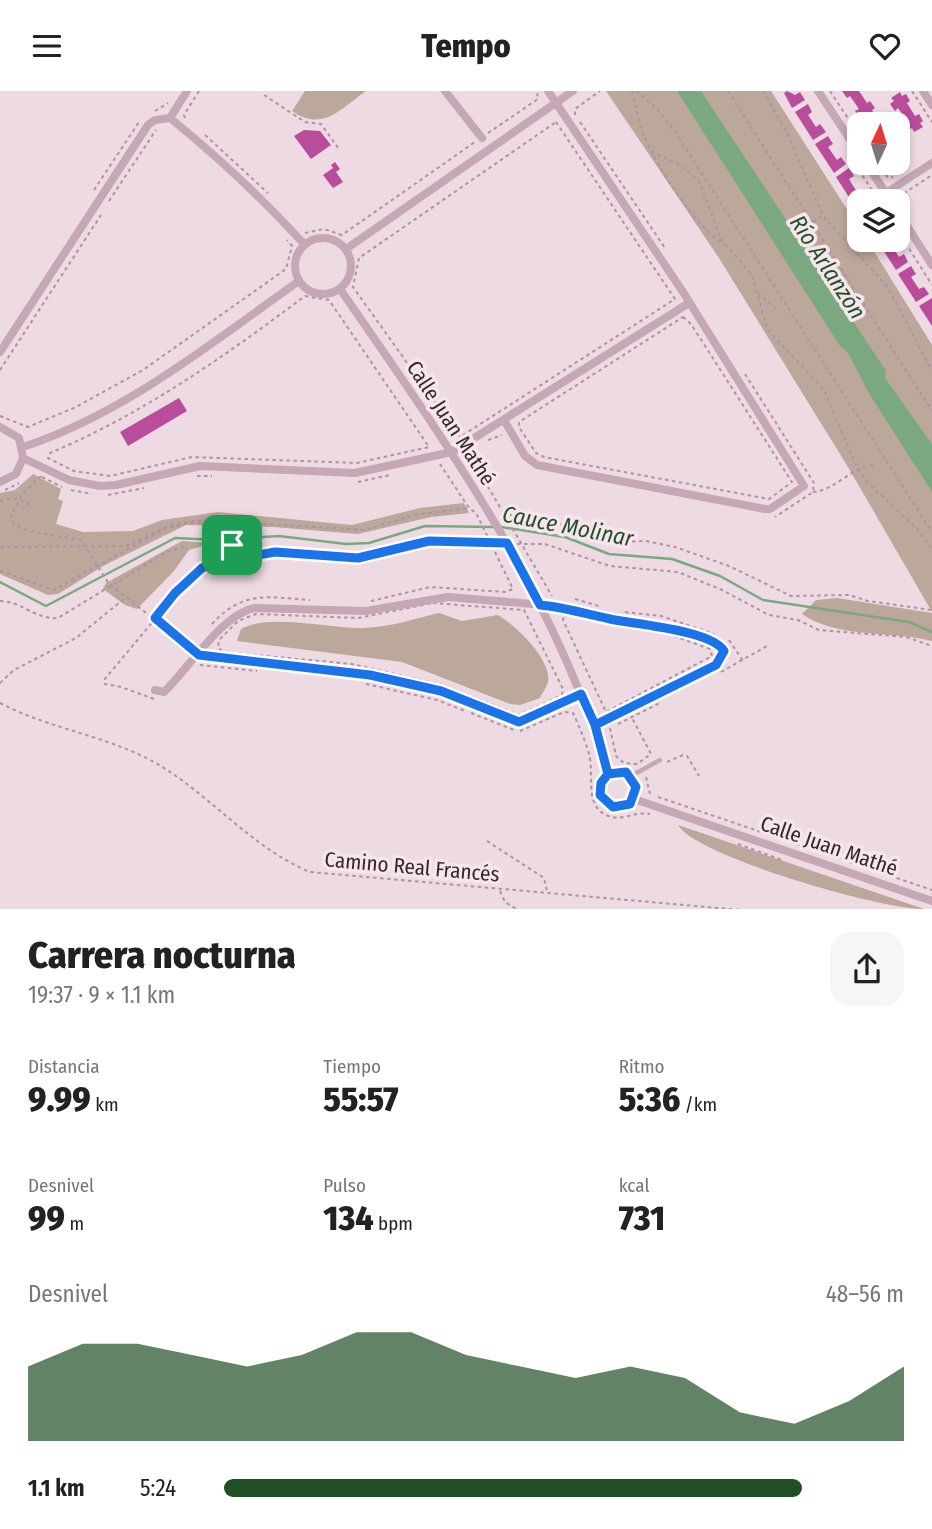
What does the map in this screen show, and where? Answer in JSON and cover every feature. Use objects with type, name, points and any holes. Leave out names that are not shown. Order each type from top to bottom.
[{"type":"street","points":[[0,352],[148,125],[164,121],[187,91]]},
{"type":"street","points":[[444,91],[482,138]]},
{"type":"street","points":[[503,420],[525,456],[537,465],[765,509],[802,488],[804,483],[690,303],[548,91]]},
{"type":"street","points":[[346,249],[573,91]]},
{"type":"street","points":[[818,91],[847,135]]},
{"type":"street","points":[[923,91],[932,105]]},
{"type":"street","points":[[164,121],[221,161],[305,245]]},
{"type":"street","points":[[898,189],[932,163]]},
{"type":"street","points":[[910,231],[932,265]]},
{"type":"street","points":[[316,239],[329,239],[346,249],[352,266],[350,275],[340,289],[323,294],[306,288],[299,281],[296,258],[305,245],[316,239]]},
{"type":"street","points":[[23,447],[94,419],[299,281]]},
{"type":"street","name":"Calle Juan Mathé","points":[[340,289],[452,452],[505,540],[540,605],[595,725],[608,774]]},
{"type":"street","points":[[23,458],[43,473],[83,484],[116,485],[200,466],[355,473],[452,452],[690,303]]},
{"type":"street","points":[[0,427],[12,432],[23,447],[23,458],[16,474],[0,482]]},
{"type":"street","points":[[155,690],[164,692],[234,616],[255,608],[366,611],[448,597],[569,607],[610,619],[665,627],[716,644],[724,651],[716,665],[595,725]]},
{"type":"street","points":[[199,655],[370,675],[441,691],[519,722],[581,694]]},
{"type":"street","points":[[620,771],[631,776],[636,787],[634,799],[618,808],[603,800],[599,789],[608,774],[620,771]]},
{"type":"street","name":"Calle Juan Mathé","points":[[634,799],[932,901]]},
{"type":"lane","points":[[631,776],[662,762]]},
{"type":"path","points":[[185,118],[199,91]]},
{"type":"path","points":[[302,229],[307,234],[324,229],[342,235],[538,99],[537,91]]},
{"type":"path","points":[[600,91],[577,107],[575,114],[665,249]]},
{"type":"path","points":[[634,91],[642,129],[651,151],[701,227],[715,240],[725,244]]},
{"type":"path","points":[[634,91],[656,108],[674,130],[932,531]]},
{"type":"path","points":[[728,91],[932,411]]},
{"type":"path","points":[[763,91],[788,135],[823,216],[890,291],[932,371]]},
{"type":"path","points":[[830,91],[847,117]]},
{"type":"path","points":[[264,95],[305,122],[321,124],[339,149]]},
{"type":"path","points":[[109,201],[164,121]]},
{"type":"path","points":[[556,122],[675,299],[462,436],[457,435],[452,428],[353,287],[359,258],[556,122]]},
{"type":"path","points":[[206,136],[271,196]]},
{"type":"path","points":[[651,151],[680,165],[699,181],[725,244],[750,271],[767,329],[824,390],[858,470],[879,495],[920,532],[932,549]]},
{"type":"path","points":[[910,189],[932,175]]},
{"type":"path","points":[[0,370],[102,212]]},
{"type":"path","points":[[813,222],[823,216]]},
{"type":"path","points":[[0,416],[28,427],[76,407],[143,370],[286,269],[292,246],[282,234]]},
{"type":"path","points":[[910,250],[932,285]]},
{"type":"path","points":[[757,292],[776,309]]},
{"type":"path","points":[[305,296],[330,300],[429,447],[357,463],[192,457],[110,476],[74,471],[48,458],[52,452],[136,412],[299,301],[305,296]]},
{"type":"path","points":[[683,317],[687,318],[790,480],[791,486],[767,499],[536,453],[519,427],[519,422],[654,336],[683,317]]},
{"type":"path","points":[[740,366],[812,479],[813,492]]},
{"type":"path","points":[[498,435],[505,439]]},
{"type":"path","points":[[473,449],[470,455],[503,515],[550,594],[555,597]]},
{"type":"path","points":[[437,463],[443,466],[469,508],[476,513],[487,534]]},
{"type":"path","points":[[771,518],[813,492],[822,491],[858,470],[874,465]]},
{"type":"path","points":[[33,471],[43,473],[57,485],[88,494],[122,494],[148,487]]},
{"type":"path","points":[[43,473],[19,499],[11,515],[17,527],[77,539],[88,549],[111,586],[199,655]]},
{"type":"path","points":[[356,482],[398,473]]},
{"type":"path","points":[[196,476],[214,476]]},
{"type":"path","points":[[0,490],[20,482]]},
{"type":"path","points":[[0,501],[19,499],[31,505]]},
{"type":"path","points":[[0,547],[88,549],[129,545],[156,529],[187,520],[365,530],[414,515],[469,508]]},
{"type":"path","points":[[503,515],[520,515],[572,527],[613,542],[646,541],[684,549],[729,566],[791,596],[849,595],[868,601],[932,610]]},
{"type":"path","points":[[226,522],[231,529],[236,556],[241,558],[275,552],[358,558],[429,541],[505,540],[520,544],[545,544],[610,566],[678,572],[722,590],[769,615],[798,620],[819,630],[906,637],[932,646]]},
{"type":"path","points":[[0,571],[52,590],[164,529],[188,523],[226,522]]},
{"type":"path","points":[[158,700],[105,684],[104,680],[186,582],[207,564],[227,556],[232,545]]},
{"type":"path","points":[[0,601],[10,601],[44,618],[58,618],[168,551],[186,546]]},
{"type":"path","points":[[0,683],[6,676],[76,638],[125,597]]},
{"type":"path","points":[[572,599],[604,608]]},
{"type":"path","points":[[433,603],[476,605],[524,610],[563,689],[562,695],[519,715],[442,684],[352,664],[223,652],[218,647],[219,640],[238,621],[256,614],[358,618],[433,603]]},
{"type":"path","points":[[615,611],[661,616],[692,624],[730,640],[743,661]]},
{"type":"path","points":[[564,615],[666,633],[709,649],[712,656],[606,712],[563,620],[564,615]]},
{"type":"path","points":[[197,665],[260,671]]},
{"type":"path","points":[[362,683],[436,700],[519,731],[569,710],[590,755],[590,791],[597,808],[609,816],[629,816]]},
{"type":"path","name":"Camino Real Francés","points":[[0,702],[4,706],[135,752],[190,787],[264,848],[310,872],[741,909]]},
{"type":"path","points":[[632,718],[650,754],[630,765],[616,756],[609,730],[632,718]]},
{"type":"path","points":[[662,762],[687,756],[699,776]]},
{"type":"path","points":[[651,771],[647,774],[645,784],[652,797],[932,890]]},
{"type":"path","points":[[487,841],[544,878],[547,892]]},
{"type":"path","points":[[500,889],[505,902],[518,909]]},
{"type":"shaded area","points":[[305,91],[366,91],[330,116],[313,119],[292,111]]},
{"type":"shaded area","points":[[606,91],[771,91],[847,209],[847,252],[874,252],[932,345],[932,612],[848,467],[719,258]]},
{"type":"shaded area","name":"Río Arlanzón","points":[[677,91],[701,91],[886,371],[885,378],[932,444],[932,492],[870,395],[848,353],[840,346]]},
{"type":"shaded area","points":[[33,474],[61,489],[58,499],[63,501],[56,524],[83,532],[133,531],[162,520],[218,512],[352,525],[420,508],[464,503],[469,513],[431,517],[358,534],[273,527],[186,525],[105,565],[58,594],[48,595],[0,574],[0,493],[15,490]]},
{"type":"shaded area","points":[[182,541],[212,543],[189,550],[174,571],[137,609],[125,605],[103,589],[106,583]]},
{"type":"shaded area","points":[[837,598],[932,613],[932,641],[848,631],[816,622],[802,614],[816,600]]},
{"type":"shaded area","points":[[439,613],[462,621],[498,615],[514,626],[538,653],[548,673],[548,682],[540,698],[520,705],[510,704],[402,662],[237,641],[241,629],[253,624],[283,622],[364,628]]},
{"type":"shaded area","points":[[678,825],[924,909],[871,901],[754,866],[692,838]]},
{"type":"building","points":[[787,91],[795,95],[800,92],[805,100],[792,108],[784,93]]},
{"type":"building","points":[[842,91],[859,91],[867,103],[870,101],[875,108],[873,112],[856,112],[859,109],[850,96],[847,98]]},
{"type":"building","points":[[900,92],[902,96],[906,94],[910,101],[907,103],[915,116],[919,114],[923,127],[914,132],[910,129],[910,112],[901,112],[898,108],[895,111],[890,104],[894,101],[891,98]]},
{"type":"building","points":[[808,104],[812,112],[808,115],[816,127],[820,124],[826,132],[813,140],[795,112]]},
{"type":"building","points":[[304,130],[320,131],[331,145],[311,159],[294,136]]},
{"type":"building","points":[[828,136],[833,144],[828,147],[837,160],[841,157],[846,164],[834,173],[815,144]]},
{"type":"building","points":[[335,162],[340,169],[336,172],[343,182],[333,188],[323,175],[333,168],[331,165]]},
{"type":"building","points":[[847,169],[847,175],[854,176],[849,179],[855,189],[847,189],[847,194],[836,177]]},
{"type":"building","points":[[884,252],[896,252],[899,257],[904,254],[908,262],[896,270]]},
{"type":"building","points":[[911,266],[916,274],[911,277],[919,289],[924,287],[929,294],[916,302],[898,274]]},
{"type":"building","points":[[932,298],[932,326],[919,306]]},
{"type":"building","points":[[179,398],[187,411],[128,446],[120,432]]},
{"type":"waterway","name":"Cauce Molinar","points":[[0,582],[46,606],[175,538],[217,540],[279,536],[346,544],[369,543],[425,526],[494,527]]},
{"type":"waterway","name":"Cauce Molinar","points":[[501,527],[565,537],[609,554],[672,559],[720,576],[763,600],[909,622],[932,632]]},
{"type":"route","points":[[232,545],[227,556],[207,564],[186,582],[155,618],[182,644],[199,655],[350,670],[441,691],[519,722],[581,694],[595,725],[608,774],[614,771],[626,772],[635,781],[636,793],[630,804],[613,807],[600,795],[601,783],[608,774],[602,754],[595,725],[716,665],[724,651],[722,646],[665,627],[610,619],[569,607],[540,605],[507,543],[488,545],[429,541],[358,558],[275,552],[241,558],[236,556],[232,545]]}]
